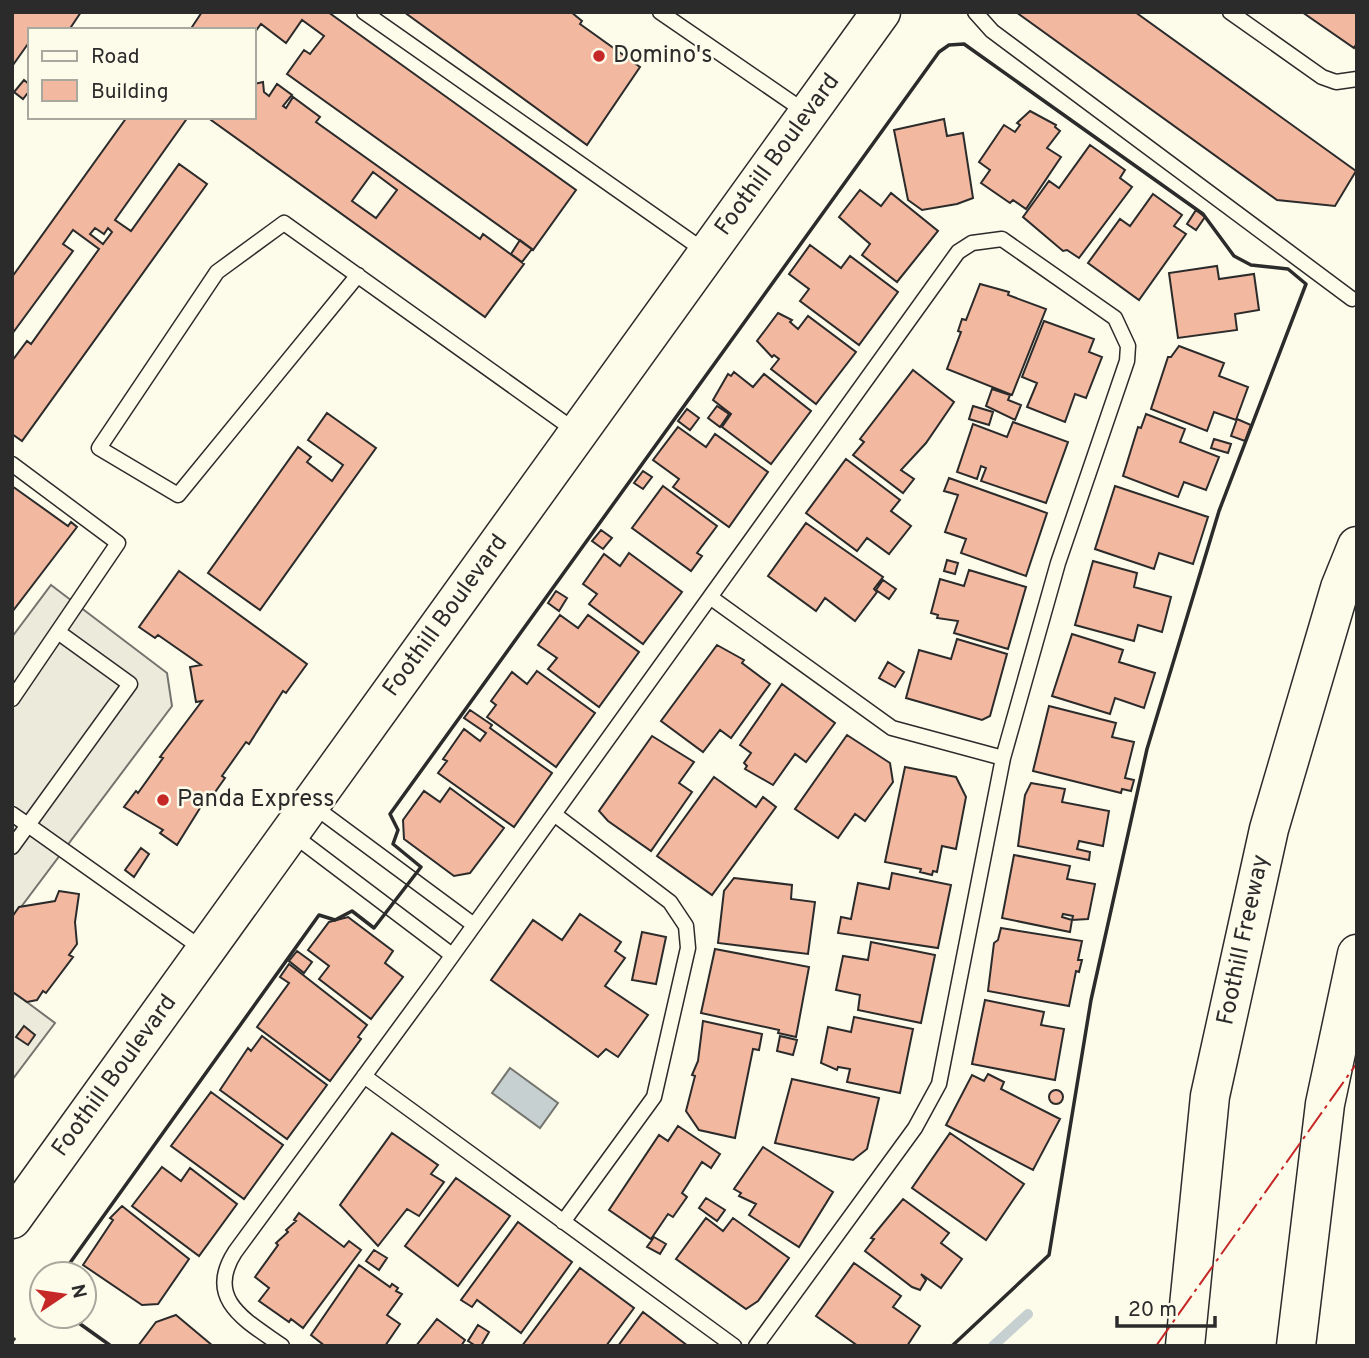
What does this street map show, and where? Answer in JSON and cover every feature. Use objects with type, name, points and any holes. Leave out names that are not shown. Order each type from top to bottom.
[{"type":"main road","name":"Foothill Boulevard","points":[[12,1219],[881,12]]},
{"type":"main road","name":"Foothill Freeway","points":[[1185,1346],[1210,1096],[1269,829],[1340,588],[1357,546]]},
{"type":"main road","points":[[1296,1346],[1325,1104],[1357,954]]},
{"type":"lane","points":[[364,12],[707,253]]},
{"type":"lane","points":[[660,12],[808,114]]},
{"type":"lane","points":[[975,12],[992,31],[1352,299]]},
{"type":"lane","points":[[1230,12],[1321,77],[1336,82],[1357,79]]},
{"type":"lane","points":[[358,275],[178,495],[99,448],[217,272],[284,223],[358,275],[578,433]]},
{"type":"lane","points":[[282,1346],[231,1307],[224,1283],[226,1271],[235,1252],[958,252],[972,243],[1002,239],[1115,318],[1128,346],[1127,361],[1058,563],[1003,758],[939,1084],[915,1128],[756,1346]]},
{"type":"lane","points":[[12,464],[118,543],[12,699]]},
{"type":"lane","points":[[710,597],[892,728],[1003,758]]},
{"type":"lane","points":[[12,847],[130,684],[58,632]]},
{"type":"lane","points":[[12,814],[205,951]]},
{"type":"lane","points":[[554,814],[670,902],[681,914],[686,926],[688,948],[654,1097],[563,1222]]},
{"type":"lane","points":[[301,818],[474,925]]},
{"type":"lane","points":[[301,818],[452,955]]},
{"type":"lane","points":[[364,1076],[734,1346]]},
{"type":"shaded area","points":[[51,585],[167,673],[172,706],[12,919],[12,637]]},
{"type":"shaded area","points":[[12,991],[55,1023],[12,1080]]},
{"type":"shaded area","points":[[510,1068],[558,1103],[540,1128],[492,1093]]},
{"type":"building","points":[[12,12],[81,12],[70,28],[28,28],[28,44],[13,65]]},
{"type":"building","points":[[202,12],[328,12],[576,190],[533,250],[287,74],[304,50],[310,54],[324,36],[302,20],[286,43],[261,24],[256,31],[256,28],[191,28]]},
{"type":"building","points":[[404,12],[571,12],[582,21],[580,24],[640,67],[587,145]]},
{"type":"building","points":[[1016,12],[1135,12],[1356,171],[1335,206],[1277,200]]},
{"type":"building","points":[[1302,12],[1357,12],[1357,43],[1354,48]]},
{"type":"building","points":[[24,80],[28,83],[28,94],[23,99],[14,92]]},
{"type":"building","points":[[263,82],[264,92],[269,96],[277,84],[292,95],[283,106],[286,108],[293,97],[320,117],[316,122],[480,239],[483,234],[524,264],[485,317],[211,120],[256,119],[256,84]],"holes":[[[373,172],[397,190],[376,218],[352,201]]]},
{"type":"building","points":[[1030,111],[1056,125],[1060,131],[1047,148],[1061,157],[1026,209],[1013,200],[1010,203],[981,183],[990,170],[979,162],[1004,125],[1015,132],[1020,125],[1017,123]]},
{"type":"building","points":[[126,119],[187,119],[115,220],[131,231],[179,164],[207,184],[22,441],[12,434],[12,361],[27,341],[31,344],[99,249],[73,230],[63,244],[73,251],[12,334],[12,277]],"holes":[[[95,228],[104,234],[108,228],[112,232],[103,244],[90,234]]]},
{"type":"building","points":[[944,119],[947,136],[963,133],[973,198],[957,204],[922,210],[908,200],[894,130]]},
{"type":"building","points":[[1090,145],[1125,170],[1120,178],[1132,187],[1079,258],[1067,250],[1063,251],[1023,217],[1049,181],[1059,188]]},
{"type":"building","points":[[860,190],[881,206],[891,193],[938,231],[897,282],[862,255],[870,244],[839,217]]},
{"type":"building","points":[[1153,194],[1182,215],[1174,226],[1186,234],[1139,300],[1088,263],[1120,219],[1130,226]]},
{"type":"building","points":[[1196,210],[1205,217],[1196,230],[1187,224]]},
{"type":"building","points":[[520,240],[532,249],[522,262],[511,254]]},
{"type":"building","points":[[810,245],[841,268],[850,256],[898,292],[859,345],[800,301],[809,289],[789,274]]},
{"type":"building","points":[[1217,266],[1219,279],[1254,274],[1259,310],[1235,314],[1237,330],[1178,338],[1169,273]]},
{"type":"building","points":[[980,284],[1009,292],[1008,295],[1046,309],[1012,395],[947,369],[961,332],[958,331],[962,319],[966,320]]},
{"type":"building","points":[[778,313],[792,320],[790,322],[798,329],[808,316],[856,352],[816,404],[771,369],[779,359],[774,355],[772,357],[757,341]]},
{"type":"building","points":[[1044,321],[1094,339],[1089,352],[1102,357],[1086,398],[1075,394],[1065,422],[1027,407],[1037,383],[1022,377]]},
{"type":"building","points":[[1179,346],[1224,363],[1219,376],[1248,387],[1236,420],[1214,412],[1207,431],[1151,409],[1168,357],[1171,357]]},
{"type":"building","points":[[913,370],[954,402],[926,443],[901,470],[914,479],[903,493],[853,455],[864,442],[860,439]]},
{"type":"building","points":[[734,372],[753,387],[764,374],[811,411],[771,464],[722,427],[731,414],[713,400],[728,374],[731,376]]},
{"type":"building","points":[[992,389],[1010,395],[1008,400],[1021,405],[1015,420],[986,406]]},
{"type":"building","points":[[717,406],[729,414],[720,427],[708,418]]},
{"type":"building","points":[[973,406],[993,412],[989,425],[969,419]]},
{"type":"building","points":[[687,409],[699,418],[690,430],[678,421]]},
{"type":"building","points":[[327,413],[376,448],[260,610],[208,573],[298,447],[311,457],[307,462],[332,481],[343,465],[308,440]]},
{"type":"building","points":[[1146,414],[1185,429],[1180,442],[1219,457],[1206,490],[1184,482],[1178,497],[1123,476],[1138,427],[1141,428]]},
{"type":"building","points":[[1237,419],[1251,425],[1245,441],[1231,436]]},
{"type":"building","points":[[1013,422],[1068,442],[1046,503],[981,481],[986,468],[981,466],[977,479],[957,472],[973,424],[1007,437]]},
{"type":"building","points":[[678,427],[706,447],[715,434],[768,472],[729,527],[673,487],[679,479],[653,460]]},
{"type":"building","points":[[1214,439],[1231,444],[1228,453],[1211,448]]},
{"type":"building","points":[[846,459],[900,500],[891,511],[911,526],[889,554],[867,538],[857,551],[806,513]]},
{"type":"building","points":[[643,471],[652,477],[643,489],[634,483]]},
{"type":"building","points":[[949,478],[1047,513],[1026,576],[961,553],[966,539],[945,532],[958,495],[944,491]]},
{"type":"building","points":[[12,486],[68,526],[71,522],[77,527],[12,612]]},
{"type":"building","points":[[663,486],[717,526],[697,553],[702,556],[691,571],[632,528]]},
{"type":"building","points":[[1115,486],[1208,517],[1193,564],[1159,553],[1154,569],[1095,549]]},
{"type":"building","points":[[806,523],[883,577],[874,589],[877,592],[855,621],[825,598],[816,611],[768,576]]},
{"type":"building","points":[[601,530],[612,538],[603,549],[592,541]]},
{"type":"building","points":[[629,553],[682,592],[643,644],[589,604],[597,594],[583,584],[604,554],[620,566]]},
{"type":"building","points":[[947,560],[958,563],[955,574],[944,571]]},
{"type":"building","points":[[1093,561],[1137,573],[1134,587],[1171,597],[1162,632],[1138,625],[1134,641],[1075,625]]},
{"type":"building","points":[[969,570],[1026,587],[1008,649],[954,633],[958,621],[937,618],[938,615],[931,613],[940,579],[964,586]]},
{"type":"building","points":[[179,571],[307,664],[286,693],[283,691],[249,744],[246,742],[222,776],[225,778],[213,795],[210,792],[177,845],[160,833],[163,830],[124,807],[136,791],[138,793],[163,758],[160,757],[202,701],[196,702],[190,667],[201,665],[158,635],[155,638],[139,627]]},
{"type":"building","points":[[883,580],[896,589],[889,599],[876,590]]},
{"type":"building","points":[[556,591],[567,598],[559,611],[548,603]]},
{"type":"building","points":[[560,615],[578,628],[588,615],[639,652],[599,707],[548,669],[557,658],[538,645]]},
{"type":"building","points":[[1072,634],[1123,650],[1119,662],[1155,673],[1144,708],[1115,698],[1110,714],[1052,696]]},
{"type":"building","points":[[957,639],[1007,654],[990,716],[982,720],[906,698],[919,650],[951,659]]},
{"type":"building","points":[[717,645],[744,660],[742,663],[770,684],[731,738],[720,730],[703,752],[661,721]]},
{"type":"building","points":[[888,662],[904,672],[895,687],[879,678]]},
{"type":"building","points":[[537,671],[595,713],[556,767],[487,717],[496,705],[491,701],[512,672],[527,684]]},
{"type":"building","points":[[782,684],[835,723],[806,762],[795,754],[773,785],[745,769],[747,766],[744,763],[751,753],[740,745]]},
{"type":"building","points":[[1049,706],[1116,723],[1112,737],[1134,742],[1125,778],[1134,780],[1131,791],[1122,789],[1121,793],[1033,771]]},
{"type":"building","points":[[470,710],[552,773],[514,827],[438,773],[447,761],[443,759],[464,729],[480,741],[486,733],[464,718]]},
{"type":"building","points":[[847,735],[890,763],[893,782],[865,821],[855,814],[838,838],[795,809]]},
{"type":"building","points":[[652,736],[694,762],[679,783],[692,792],[651,851],[608,821],[599,811]]},
{"type":"building","points":[[905,767],[956,777],[966,797],[956,849],[942,846],[937,872],[933,871],[932,875],[920,872],[921,869],[885,862]]},
{"type":"building","points":[[714,777],[756,807],[763,797],[776,807],[712,895],[657,856]]},
{"type":"building","points":[[1031,783],[1065,789],[1062,802],[1109,811],[1103,846],[1079,841],[1077,849],[1090,852],[1089,860],[1018,846],[1025,795]]},
{"type":"building","points":[[450,788],[504,828],[470,873],[454,876],[404,839],[403,820],[424,791],[440,802]]},
{"type":"building","points":[[141,848],[149,854],[134,877],[125,870]]},
{"type":"building","points":[[1014,855],[1070,866],[1067,879],[1095,884],[1088,919],[1072,920],[1070,932],[1002,918]],"holes":[[[1063,914],[1073,916],[1072,920],[1062,917]]]},
{"type":"building","points":[[892,873],[951,885],[938,948],[838,933],[841,917],[851,919],[858,883],[889,889]]},
{"type":"building","points":[[734,878],[792,885],[791,899],[815,902],[808,954],[718,943],[724,891]]},
{"type":"building","points":[[59,891],[79,894],[75,922],[77,944],[69,955],[73,957],[46,993],[43,991],[37,1000],[27,1002],[14,993],[12,996],[12,917],[19,907],[55,901]]},
{"type":"building","points":[[580,914],[621,942],[615,951],[625,958],[605,986],[648,1015],[618,1057],[606,1049],[598,1057],[491,980],[533,920],[562,940]]},
{"type":"building","points":[[348,917],[393,951],[385,963],[403,977],[371,1019],[319,979],[329,966],[308,950],[329,922]]},
{"type":"building","points":[[1001,928],[1082,941],[1078,960],[1082,960],[1079,972],[1076,971],[1069,1006],[988,991],[994,943],[998,940]]},
{"type":"building","points":[[642,932],[666,937],[656,984],[632,980]]},
{"type":"building","points":[[871,942],[935,955],[921,1023],[858,1010],[860,995],[836,990],[843,956],[868,960]]},
{"type":"building","points":[[715,949],[809,967],[796,1037],[778,1033],[779,1030],[701,1013]]},
{"type":"building","points":[[297,951],[312,962],[304,973],[289,961]]},
{"type":"building","points":[[289,964],[367,1025],[358,1037],[361,1039],[330,1081],[257,1027],[289,983],[280,977]]},
{"type":"building","points":[[985,1000],[1044,1012],[1041,1025],[1064,1029],[1055,1080],[972,1064]]},
{"type":"building","points":[[854,1017],[913,1029],[900,1093],[847,1082],[850,1069],[838,1067],[837,1070],[821,1063],[828,1027],[851,1032]]},
{"type":"building","points":[[703,1021],[762,1034],[759,1050],[753,1049],[735,1138],[699,1130],[686,1111],[695,1076],[692,1075],[698,1061]]},
{"type":"building","points":[[24,1026],[35,1035],[28,1045],[16,1037]]},
{"type":"building","points":[[262,1036],[327,1085],[287,1139],[220,1090],[248,1048],[251,1051]]},
{"type":"building","points":[[780,1036],[797,1040],[793,1055],[777,1051]]},
{"type":"building","points":[[988,1074],[1004,1082],[1001,1089],[1060,1119],[1033,1170],[946,1125],[972,1075],[984,1081]]},
{"type":"building","points":[[792,1079],[879,1098],[867,1149],[853,1160],[775,1143]]},
{"type":"building","points":[[1053,1090],[1059,1090],[1063,1097],[1059,1104],[1053,1104],[1049,1100],[1049,1094]]},
{"type":"building","points":[[211,1092],[283,1145],[244,1199],[171,1146]]},
{"type":"building","points":[[678,1126],[720,1154],[711,1168],[702,1162],[682,1193],[687,1197],[673,1217],[668,1214],[651,1239],[609,1210],[659,1135],[668,1141]]},
{"type":"building","points":[[392,1133],[438,1165],[431,1174],[444,1182],[419,1216],[407,1209],[378,1246],[340,1205]]},
{"type":"building","points":[[950,1133],[1024,1184],[986,1240],[912,1188]]},
{"type":"building","points":[[763,1147],[833,1192],[799,1247],[749,1215],[756,1204],[739,1196],[741,1193],[734,1189]]},
{"type":"building","points":[[162,1167],[181,1181],[190,1168],[237,1204],[199,1256],[132,1206]]},
{"type":"building","points":[[456,1178],[510,1216],[458,1286],[405,1246]]},
{"type":"building","points":[[706,1198],[725,1210],[717,1221],[699,1208]]},
{"type":"building","points":[[903,1199],[949,1233],[941,1243],[962,1259],[941,1288],[921,1274],[926,1280],[920,1290],[912,1287],[865,1251],[874,1239],[871,1238]]},
{"type":"building","points":[[122,1206],[189,1259],[158,1304],[142,1305],[98,1275],[98,1260],[86,1260],[113,1220],[110,1218]]},
{"type":"building","points":[[299,1213],[344,1247],[349,1241],[361,1250],[303,1328],[291,1319],[289,1322],[259,1301],[269,1288],[255,1277]]},
{"type":"building","points":[[706,1218],[723,1231],[733,1218],[789,1258],[758,1301],[746,1309],[676,1259]]},
{"type":"building","points":[[518,1222],[572,1262],[521,1333],[477,1300],[472,1307],[461,1300]]},
{"type":"building","points":[[654,1237],[666,1244],[660,1254],[647,1247]]},
{"type":"building","points":[[374,1250],[387,1258],[379,1270],[366,1261]]},
{"type":"building","points":[[854,1263],[901,1296],[893,1307],[920,1326],[907,1346],[858,1346],[816,1316]]},
{"type":"building","points":[[359,1265],[390,1287],[392,1284],[398,1288],[396,1291],[402,1294],[387,1315],[400,1324],[385,1346],[325,1346],[311,1335]]},
{"type":"building","points":[[580,1268],[634,1308],[606,1346],[522,1346]]},
{"type":"building","points":[[643,1312],[688,1346],[618,1346]]},
{"type":"building","points":[[176,1315],[213,1346],[138,1346],[156,1322]]},
{"type":"building","points":[[437,1319],[465,1340],[461,1346],[416,1346]]},
{"type":"building","points":[[478,1325],[489,1332],[481,1346],[468,1341]]},
{"type":"waterway","points":[[993,1346],[1028,1314]]},
{"type":"wall","points":[[72,1260],[319,915],[335,920],[352,911],[374,928],[421,867],[393,844],[398,830],[390,814],[939,52],[949,45],[964,44],[1203,214],[1234,256],[1251,265],[1288,269],[1306,284],[1219,511],[1147,749],[1091,1000],[1049,1255],[952,1346]]},
{"type":"wall","points":[[89,1330],[111,1346]]},
{"type":"power","points":[[1156,1346],[1357,1063]]},
{"type":"place","name":"Domino's","points":[[599,56]]},
{"type":"place","name":"Panda Express","points":[[163,800]]}]
